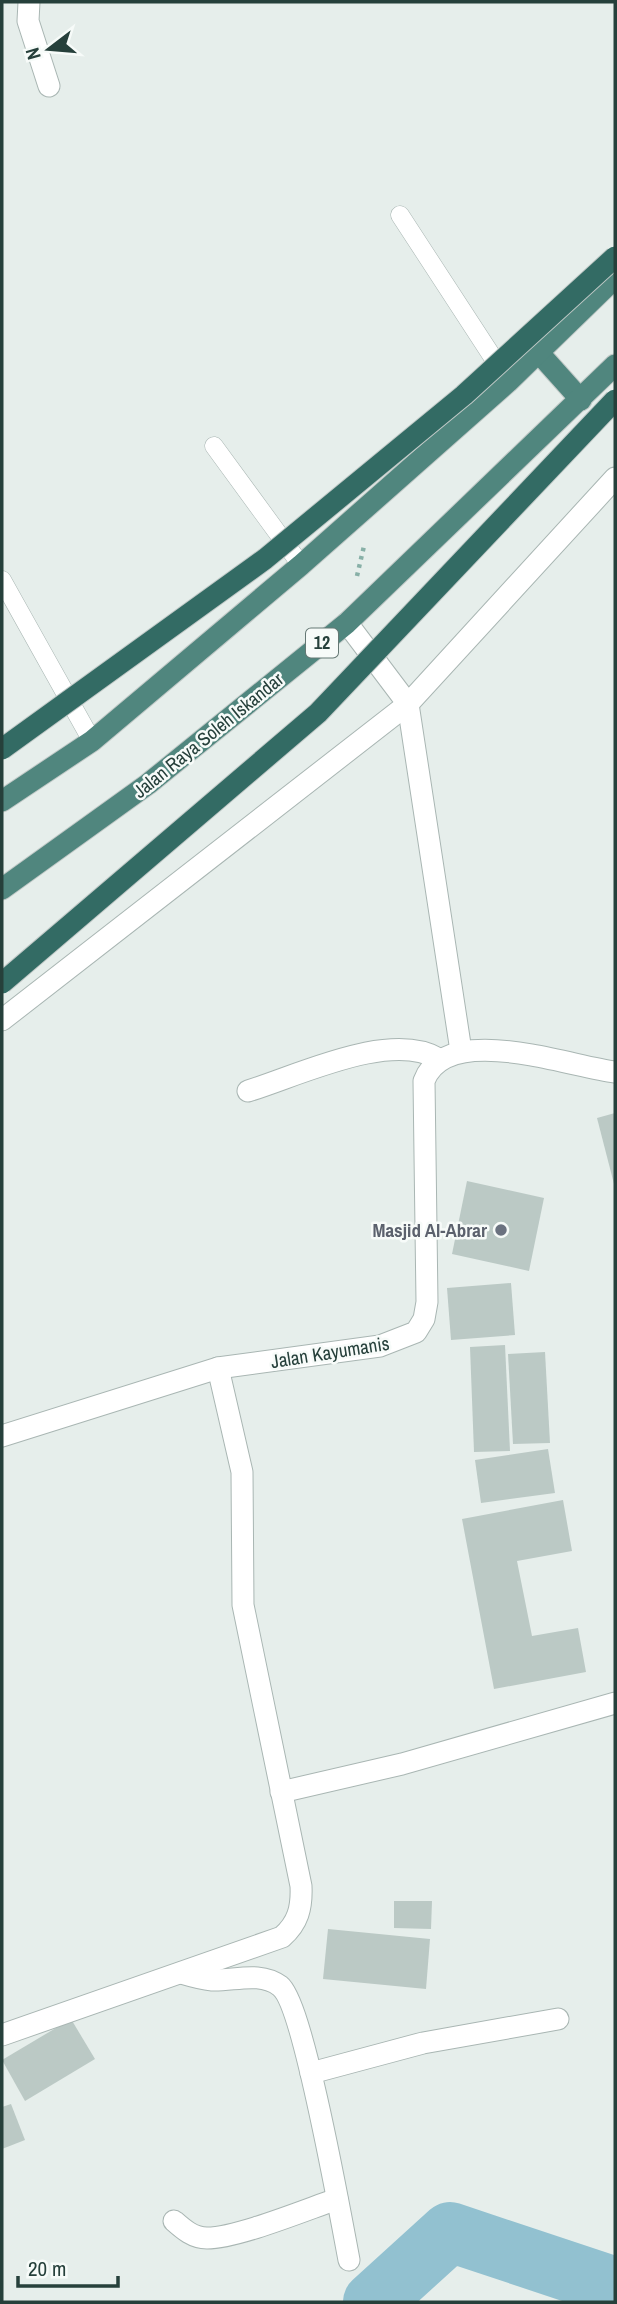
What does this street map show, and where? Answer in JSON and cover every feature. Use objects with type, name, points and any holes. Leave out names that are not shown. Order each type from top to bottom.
[{"type":"highway","points":[[2,748],[265,559],[464,395],[615,257]]},
{"type":"highway","points":[[2,801],[92,741],[301,565],[508,382],[615,278]]},
{"type":"highway","points":[[539,353],[581,400]]},
{"type":"highway","name":"Jalan Raya Soleh Iskandar","points":[[2,888],[148,784],[347,623],[615,365]]},
{"type":"highway","points":[[2,983],[318,713],[615,400]]},
{"type":"street","points":[[29,2],[29,21],[49,86]]},
{"type":"street","points":[[2,1020],[408,704],[615,478]]},
{"type":"street","points":[[347,623],[408,704],[461,1051]]},
{"type":"street","points":[[248,1091],[384,1049],[418,1048],[439,1059],[461,1051],[492,1050],[615,1072]]},
{"type":"street","name":"Jalan Kayumanis","points":[[2,1436],[218,1368],[380,1346],[416,1332],[424,1319],[427,1302],[424,1081],[429,1067],[439,1059]]},
{"type":"street","points":[[2,2035],[282,1937],[293,1927],[302,1901],[243,1605],[242,1472],[218,1368]]},
{"type":"street","points":[[281,1792],[402,1764],[615,1703]]},
{"type":"street","points":[[180,1972],[213,1980],[261,1979],[281,1986],[291,2000],[311,2073],[349,2260]]},
{"type":"street","points":[[311,2073],[423,2043],[558,2019]]},
{"type":"street","points":[[174,2221],[187,2232],[207,2238],[230,2234],[337,2199]]},
{"type":"lane","points":[[400,215],[508,382]]},
{"type":"lane","points":[[214,446],[301,565]]},
{"type":"lane","points":[[2,580],[92,741]]},
{"type":"path","points":[[347,623],[374,501]]},
{"type":"building","points":[[615,1113],[615,1184],[614,1184],[597,1118]]},
{"type":"building","points":[[467,1181],[544,1198],[529,1271],[452,1254]]},
{"type":"building","points":[[511,1283],[515,1335],[451,1340],[447,1288]]},
{"type":"building","points":[[505,1345],[510,1451],[474,1452],[470,1347]]},
{"type":"building","points":[[545,1352],[550,1443],[513,1444],[508,1354]]},
{"type":"building","points":[[548,1449],[555,1493],[481,1503],[475,1460]]},
{"type":"building","points":[[563,1500],[572,1551],[517,1561],[532,1636],[578,1628],[586,1672],[494,1689],[462,1519]]},
{"type":"building","points":[[394,1901],[432,1901],[431,1929],[394,1928]]},
{"type":"building","points":[[328,1929],[430,1939],[426,1989],[323,1979]]},
{"type":"building","points":[[71,2019],[95,2059],[25,2101],[2,2060]]},
{"type":"building","points":[[11,2104],[25,2140],[2,2149],[2,2107]]},
{"type":"waterway","points":[[373,2302],[450,2232],[615,2287]]},
{"type":"place","name":"Masjid Al-Abrar","points":[[501,1230]]}]
